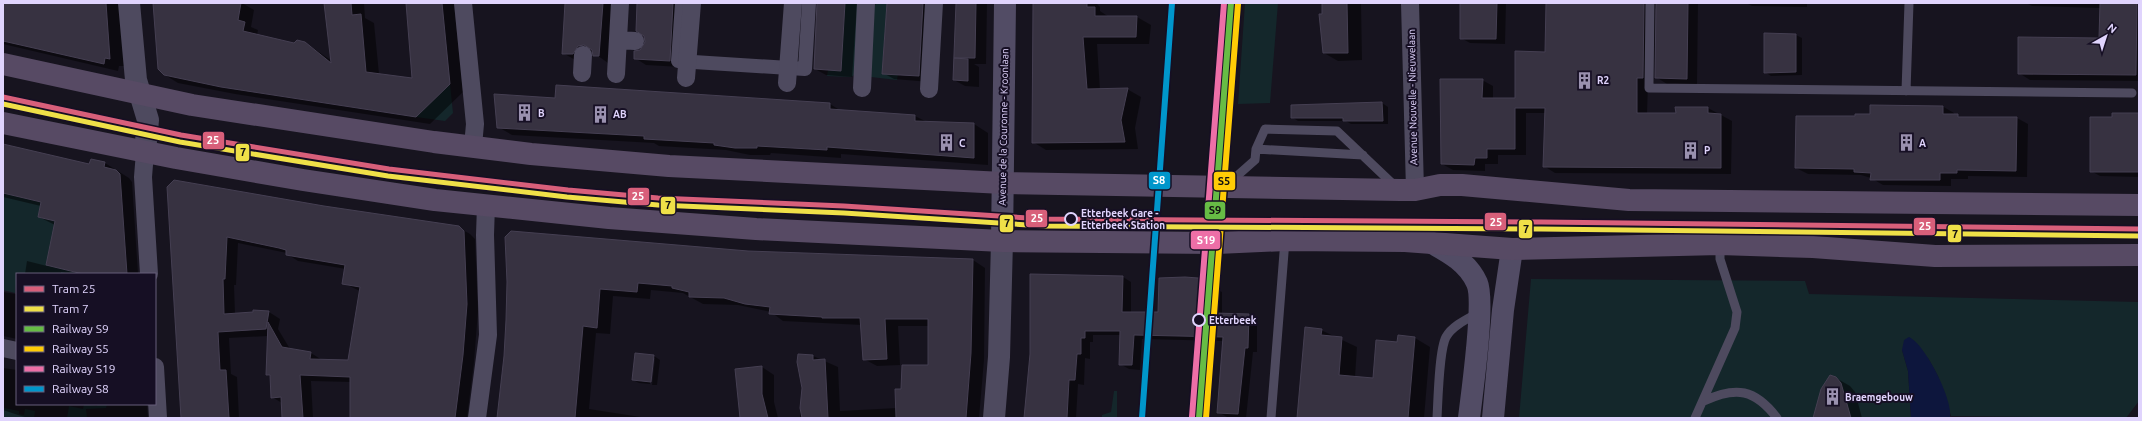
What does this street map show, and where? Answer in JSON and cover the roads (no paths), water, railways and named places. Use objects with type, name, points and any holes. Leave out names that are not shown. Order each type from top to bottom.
[{"type":"main road","name":"Avenue de la Couronne - Kroonlaan","points":[[1002,241],[1005,3]]},
{"type":"main road","points":[[3,64],[192,105],[531,154],[669,166],[1003,183],[1407,190],[1440,185],[1629,200],[2139,205]]},
{"type":"main road","points":[[3,123],[145,152],[303,180],[486,206],[608,218],[749,228],[1002,241],[1217,243],[1285,240],[1432,243],[1512,249],[1720,244],[1813,247],[1935,256],[2139,255]]},
{"type":"main road","points":[[1432,243],[1457,257],[1469,272],[1480,294],[1469,418]]},
{"type":"main road","points":[[1493,418],[1503,310],[1512,249]]},
{"type":"street","points":[[129,3],[136,80],[148,120],[143,177],[149,273]]},
{"type":"street","points":[[463,3],[474,124],[473,146]]},
{"type":"street","points":[[616,74],[626,41],[620,3]]},
{"type":"street","points":[[682,3],[678,61],[687,70],[788,75],[804,68],[809,3]]},
{"type":"street","points":[[687,70],[692,3]]},
{"type":"street","points":[[788,75],[793,3]]},
{"type":"street","points":[[862,88],[866,3]]},
{"type":"street","points":[[929,89],[934,3]]},
{"type":"street","name":"Avenue Nouvelle - Nieuwelaan","points":[[1407,190],[1410,3]]},
{"type":"street","points":[[582,73],[583,55]]},
{"type":"street","points":[[477,418],[488,335],[485,235],[486,206]]},
{"type":"street","name":"Avenue de la Couronne - Kroonlaan","points":[[994,418],[999,357],[1002,241]]},
{"type":"street","points":[[1479,310],[1503,310]]},
{"type":"street","points":[[3,348],[16,351]]},
{"type":"street","points":[[156,390],[158,418]]},
{"type":"lane","points":[[1650,3],[1650,88],[2132,93]]},
{"type":"lane","points":[[1906,91],[1909,3]]},
{"type":"lane","points":[[1225,187],[1255,160],[1256,149],[1265,129],[1337,131],[1363,155],[1407,190]]},
{"type":"lane","points":[[1256,149],[1363,155]]},
{"type":"lane","points":[[1271,418],[1285,240]]},
{"type":"lane","points":[[1695,418],[1704,401],[1735,328],[1737,312],[1720,259],[1720,244]]},
{"type":"lane","points":[[1437,418],[1443,349],[1446,338],[1460,324],[1479,310]]},
{"type":"lane","points":[[1704,401],[1721,393],[1740,392],[1756,396],[1768,406],[1777,418]]},
{"type":"water","points":[[1909,337],[1923,350],[1937,374],[1948,399],[1950,418],[1911,418],[1908,371],[1902,350],[1904,340]]},
{"type":"tram line","name":"25","points":[[3,97],[181,135],[389,169],[568,190],[658,198],[844,206],[1044,219],[1541,222],[2139,229]]},
{"type":"tram line","name":"7","points":[[3,104],[180,142],[388,176],[567,197],[658,205],[844,213],[1044,226],[1541,229],[2139,236]]},
{"type":"rail line","name":"S8","points":[[1142,418],[1172,3]]},
{"type":"rail line","name":"S19","points":[[1192,417],[1224,3]]},
{"type":"rail line","name":"S9","points":[[1199,418],[1231,3]]},
{"type":"rail line","name":"S5","points":[[1206,418],[1238,4]]},
{"type":"place","name":"R2","points":[[1584,80]]},
{"type":"place","name":"B","points":[[525,113]]},
{"type":"place","name":"AB","points":[[600,114]]},
{"type":"place","name":"C","points":[[946,143]]},
{"type":"place","name":"A","points":[[1906,143]]},
{"type":"place","name":"P","points":[[1691,150]]},
{"type":"place","name":"Etterbeek Gare - Etterbeek Station","points":[[1071,219]]},
{"type":"place","name":"Etterbeek","points":[[1199,320]]},
{"type":"place","name":"Braemgebouw","points":[[1832,397]]}]
